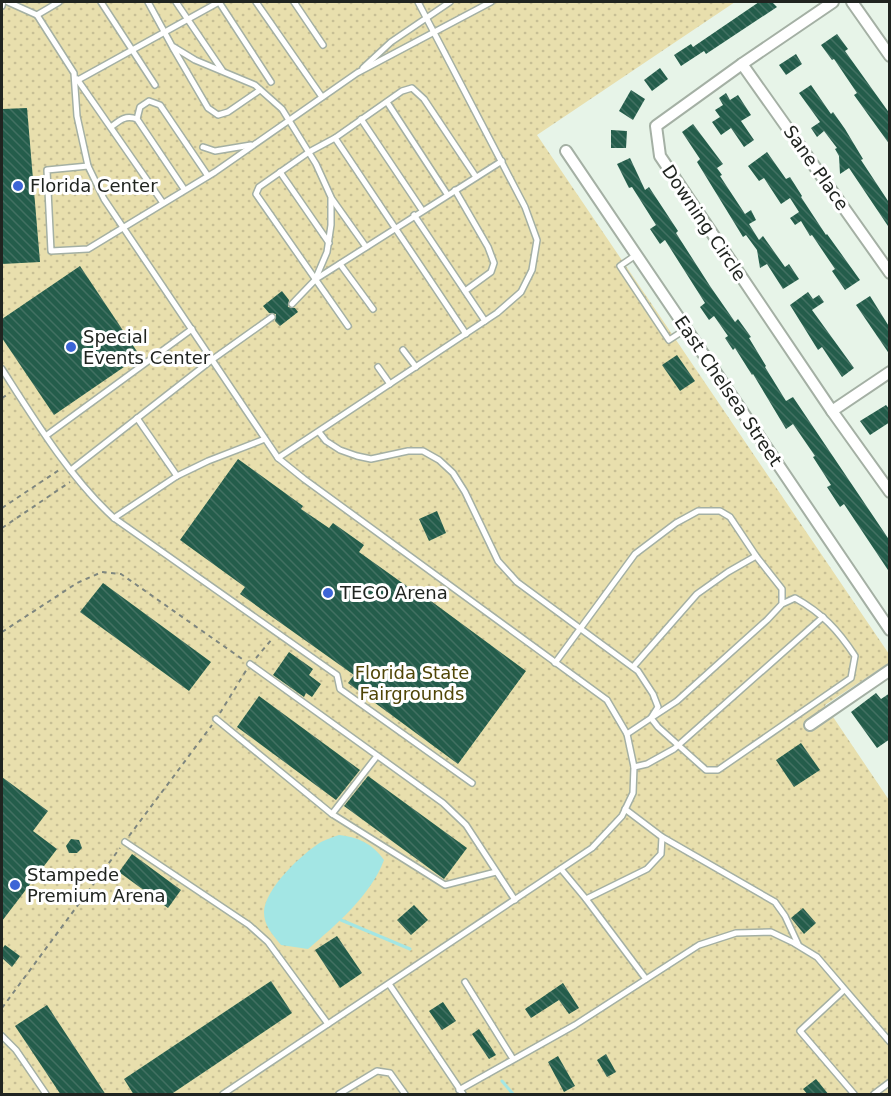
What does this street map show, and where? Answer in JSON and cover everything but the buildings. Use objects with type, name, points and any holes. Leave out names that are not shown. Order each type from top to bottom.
[{"type":"street","name":"Downing Circle","points":[[833,2],[742,63],[656,126],[660,156],[832,411],[890,492]]},
{"type":"street","points":[[852,2],[890,56]]},
{"type":"street","name":"Sane Place","points":[[742,63],[890,273]]},
{"type":"street","name":"East Chelsea Street","points":[[566,151],[890,630]]},
{"type":"street","points":[[832,411],[890,372]]},
{"type":"street","points":[[810,725],[890,670]]},
{"type":"lane","points":[[2,6],[3,2]]},
{"type":"lane","points":[[8,2],[37,15],[78,80],[163,203]]},
{"type":"lane","points":[[37,15],[59,2]]},
{"type":"lane","points":[[101,2],[156,85]]},
{"type":"lane","points":[[148,2],[163,33],[208,108],[218,115],[228,112],[260,90]]},
{"type":"lane","points":[[176,2],[222,72]]},
{"type":"lane","points":[[78,80],[219,2],[272,82]]},
{"type":"lane","points":[[256,2],[322,97]]},
{"type":"lane","points":[[294,2],[323,45]]},
{"type":"lane","points":[[278,458],[485,321],[521,292],[532,270],[537,240],[525,207],[418,2]]},
{"type":"lane","points":[[357,73],[392,42],[425,17],[450,2]]},
{"type":"lane","points":[[88,166],[47,170],[51,251],[88,249],[208,176],[357,73],[491,2]]},
{"type":"lane","points":[[172,46],[195,60],[255,85],[282,109],[316,164],[331,197],[366,247]]},
{"type":"lane","points":[[74,73],[77,116],[88,166],[104,199],[278,458],[607,700],[627,734],[634,767],[633,793],[622,816],[592,848],[223,1095]]},
{"type":"lane","points":[[348,326],[256,194],[259,187],[402,91],[412,88],[424,99],[476,177]]},
{"type":"lane","points":[[137,119],[140,107],[148,101],[160,105],[208,176]]},
{"type":"lane","points":[[387,102],[447,195]]},
{"type":"lane","points":[[111,127],[123,118],[137,119],[184,189]]},
{"type":"lane","points":[[361,119],[422,210]]},
{"type":"lane","points":[[335,138],[466,334]]},
{"type":"lane","points":[[203,147],[215,151],[253,145]]},
{"type":"lane","points":[[292,303],[315,280],[502,161]]},
{"type":"lane","points":[[280,172],[329,243]]},
{"type":"lane","points":[[455,190],[488,247],[494,263],[491,272],[465,291]]},
{"type":"lane","points":[[315,280],[329,243],[331,197]]},
{"type":"lane","points":[[414,215],[485,321]]},
{"type":"lane","points":[[636,255],[620,266],[669,340],[686,329]]},
{"type":"lane","points":[[340,264],[373,309]]},
{"type":"lane","points":[[71,470],[213,359],[272,317]]},
{"type":"lane","points":[[47,435],[192,329]]},
{"type":"lane","points":[[403,350],[416,367]]},
{"type":"lane","points":[[378,367],[390,384]]},
{"type":"lane","points":[[2,369],[71,470],[94,499],[114,518],[337,675],[340,689],[472,783]]},
{"type":"lane","points":[[137,418],[177,476]]},
{"type":"lane","points":[[319,432],[326,441],[340,450],[357,456],[371,459],[408,451],[423,452],[439,460],[453,474],[465,492],[498,561],[517,582],[638,671],[653,693],[658,707],[651,718]]},
{"type":"lane","points":[[114,518],[177,476],[208,461],[265,439]]},
{"type":"lane","points":[[555,663],[635,554],[676,523],[698,511],[720,511],[730,517],[782,589],[782,604]]},
{"type":"lane","points":[[633,667],[697,594],[756,556]]},
{"type":"lane","points":[[627,734],[651,718],[677,701],[782,604],[795,598],[814,609],[841,634],[855,656],[851,678],[718,770],[706,770],[651,718]]},
{"type":"lane","points":[[634,767],[648,764],[678,745],[822,617]]},
{"type":"lane","points":[[250,664],[443,803],[466,825],[515,900]]},
{"type":"lane","points":[[216,719],[332,814],[445,885],[496,872]]},
{"type":"lane","points":[[332,814],[377,756]]},
{"type":"lane","points":[[625,809],[662,837],[775,902],[785,916],[798,945]]},
{"type":"lane","points":[[586,898],[647,868],[661,854],[662,837]]},
{"type":"lane","points":[[125,842],[249,925],[268,942],[328,1024]]},
{"type":"lane","points":[[561,869],[586,898],[646,980]]},
{"type":"lane","points":[[389,984],[461,1092],[513,1059],[574,1025],[699,945],[736,933],[771,932],[817,957],[890,1042]]},
{"type":"lane","points":[[465,982],[513,1059]]},
{"type":"lane","points":[[844,990],[800,1031],[854,1095]]},
{"type":"lane","points":[[2,1036],[16,1050],[46,1095]]},
{"type":"lane","points":[[339,1095],[377,1071],[390,1073],[405,1095]]},
{"type":"lane","points":[[874,1095],[890,1082]]},
{"type":"path","points":[[2,508],[67,464]]},
{"type":"path","points":[[2,528],[77,477]]},
{"type":"path","points":[[2,632],[77,583],[102,572],[121,574],[250,664]]},
{"type":"path","points":[[2,1008],[216,719],[250,664],[277,633]]},
{"type":"green space","name":"Florida State Fairgrounds","points":[[2,2],[735,2],[537,135],[889,654],[889,663],[825,705],[889,800],[889,1094],[2,1094]]},
{"type":"water","points":[[339,835],[359,840],[375,850],[384,860],[378,873],[352,909],[308,949],[281,945],[264,917],[266,903],[271,893],[277,882],[304,855],[321,842]]},
{"type":"waterway","points":[[341,920],[410,949]]},
{"type":"waterway","points":[[502,1081],[513,1094]]},
{"type":"place","name":"Florida Center","points":[[18,186]]},
{"type":"place","name":"Special Events Center","points":[[71,347]]},
{"type":"place","name":"TECO Arena","points":[[328,593]]},
{"type":"place","name":"Stampede Premium Arena","points":[[15,885]]}]
